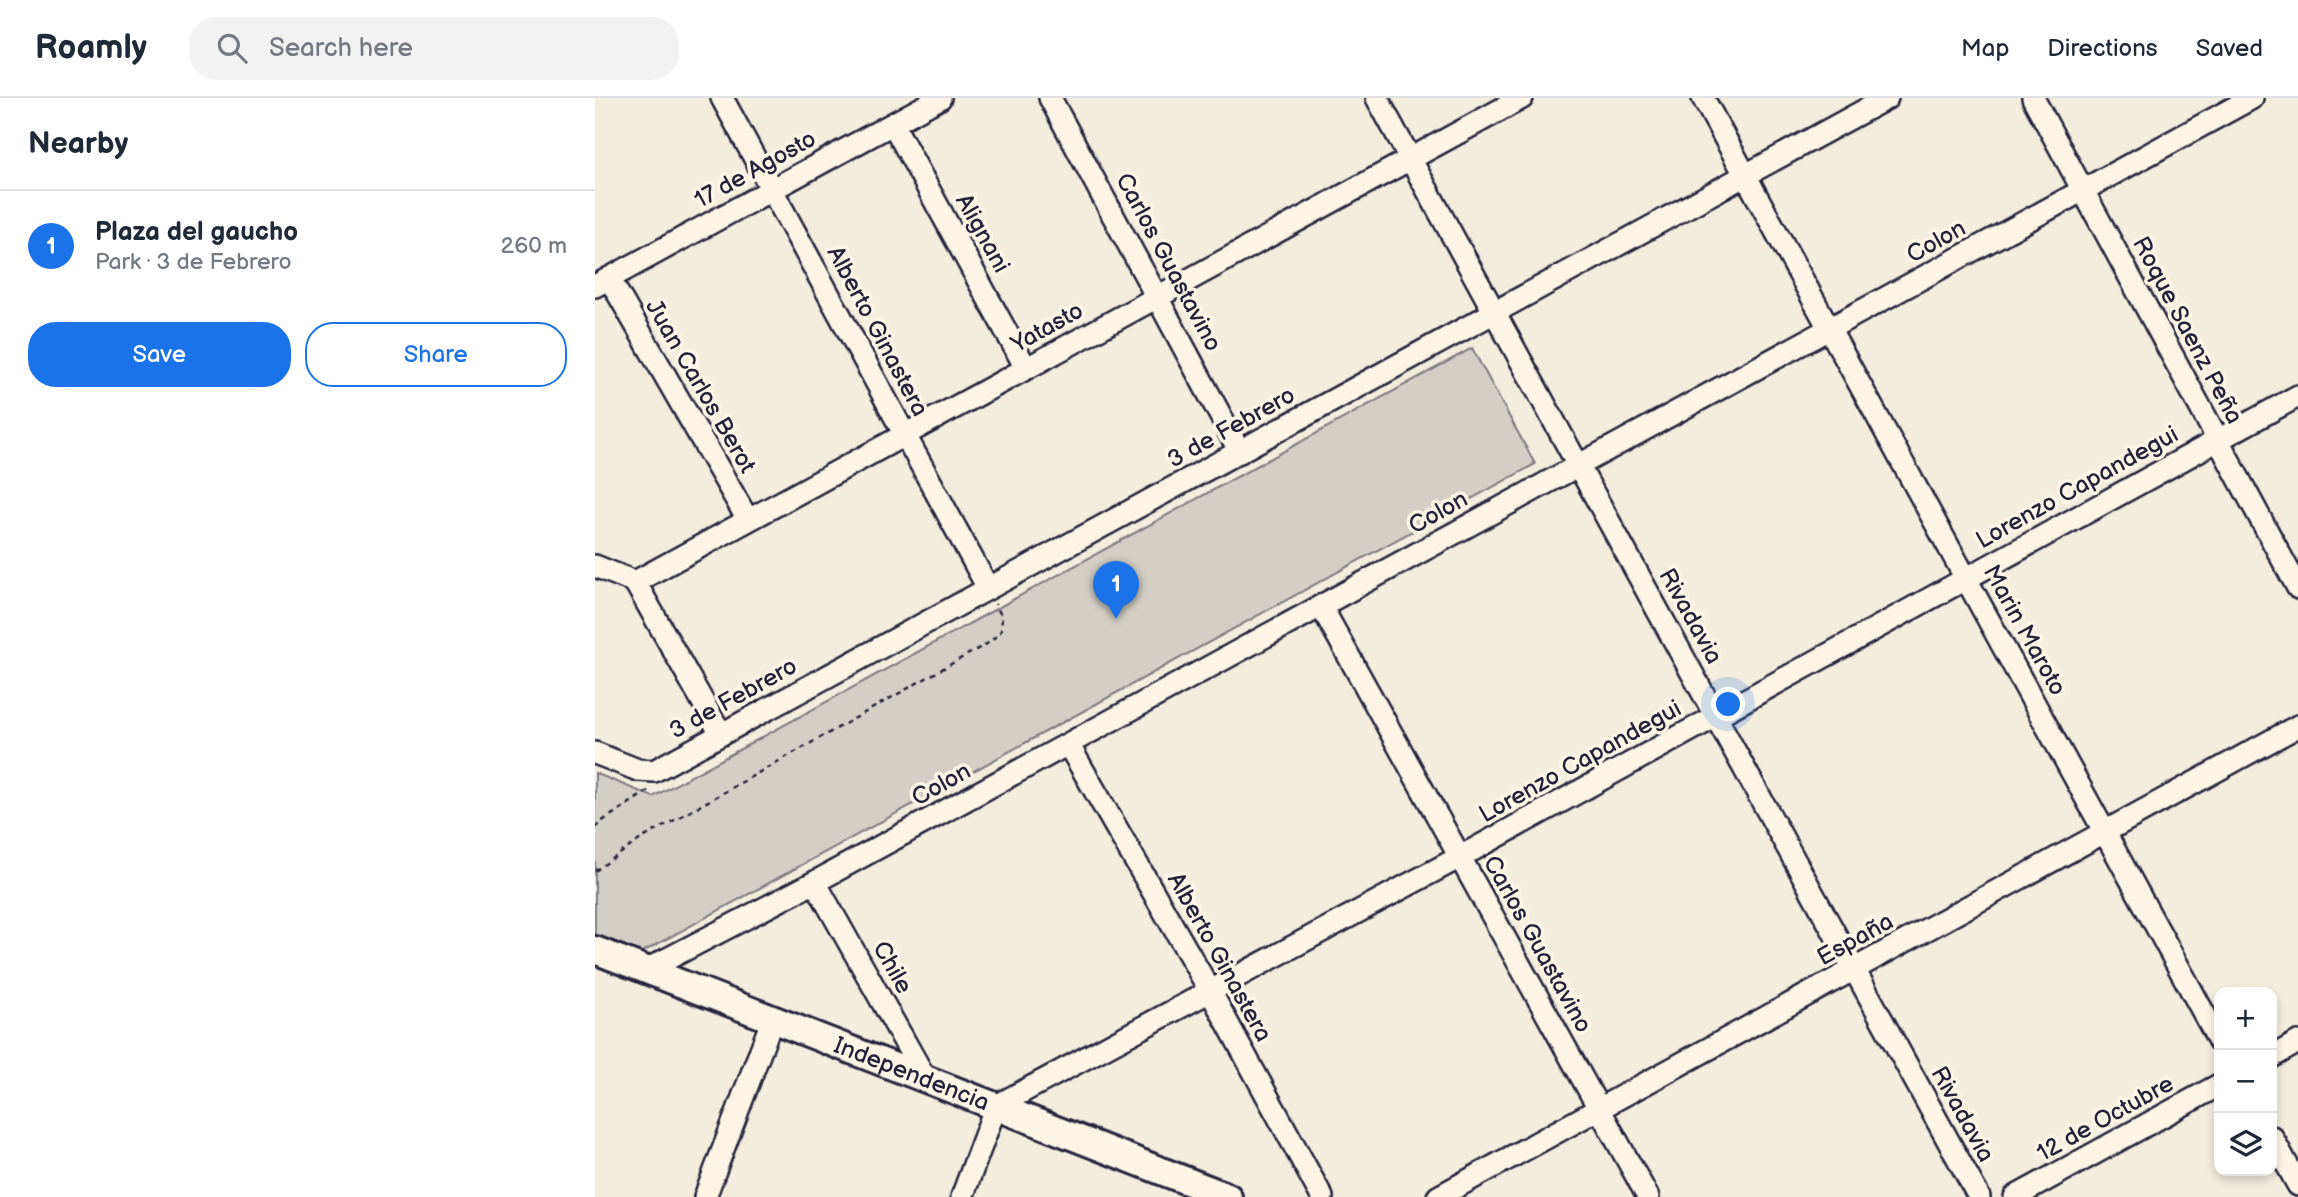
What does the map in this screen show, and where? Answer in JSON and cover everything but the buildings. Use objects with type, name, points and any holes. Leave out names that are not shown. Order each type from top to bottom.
[{"type":"main road","name":"Independencia","points":[[595,950],[1220,1196]]},
{"type":"street","name":"Alberto Ginastera","points":[[722,98],[988,588]]},
{"type":"street","name":"17 de Agosto","points":[[602,282],[940,98]]},
{"type":"street","name":"Carlos Guastavino","points":[[1050,98],[1159,296],[1240,452]]},
{"type":"street","name":"Rivadavia","points":[[1377,98],[1979,1197]]},
{"type":"street","name":"Yatasto","points":[[635,582],[1522,98]]},
{"type":"street","name":"Marin Maroto","points":[[1703,98],[2214,1032]]},
{"type":"street","name":"3 de Febrero","points":[[595,753],[638,770],[654,771],[1887,98]]},
{"type":"street","name":"Roque Saenz Peña","points":[[2033,98],[2298,588]]},
{"type":"street","name":"Colon","points":[[648,969],[815,882],[2252,98]]},
{"type":"street","name":"Alignani","points":[[893,124],[1026,368]]},
{"type":"street","name":"Juan Carlos Berot","points":[[602,282],[748,520]]},
{"type":"street","name":"Lorenzo Capandegui","points":[[996,1106],[1209,989],[1460,857],[2298,396]]},
{"type":"street","points":[[595,566],[635,582],[720,734]]},
{"type":"street","name":"Carlos Guastavino","points":[[1321,606],[1648,1197]]},
{"type":"street","name":"España","points":[[1438,1197],[2298,726]]},
{"type":"street","name":"Alberto Ginastera","points":[[1068,744],[1209,989],[1322,1197]]},
{"type":"street","name":"Chile","points":[[815,882],[925,1078]]},
{"type":"street","points":[[705,1197],[773,1018]]},
{"type":"street","points":[[2277,1053],[2298,1042]]},
{"type":"street","name":"12 de Octubre","points":[[2015,1197],[2214,1088]]},
{"type":"street","points":[[962,1197],[996,1106]]},
{"type":"street","points":[[2277,1146],[2298,1185]]},
{"type":"path","points":[[595,871],[641,839],[990,642],[1001,631],[1002,617],[988,588]]},
{"type":"path","points":[[595,828],[601,821],[656,787],[654,771]]},
{"type":"shaded area","points":[[1472,348],[1535,464],[641,953],[595,936],[595,773],[653,797]]},
{"type":"place","name":"Plaza del gaucho","points":[[1116,619]]}]
